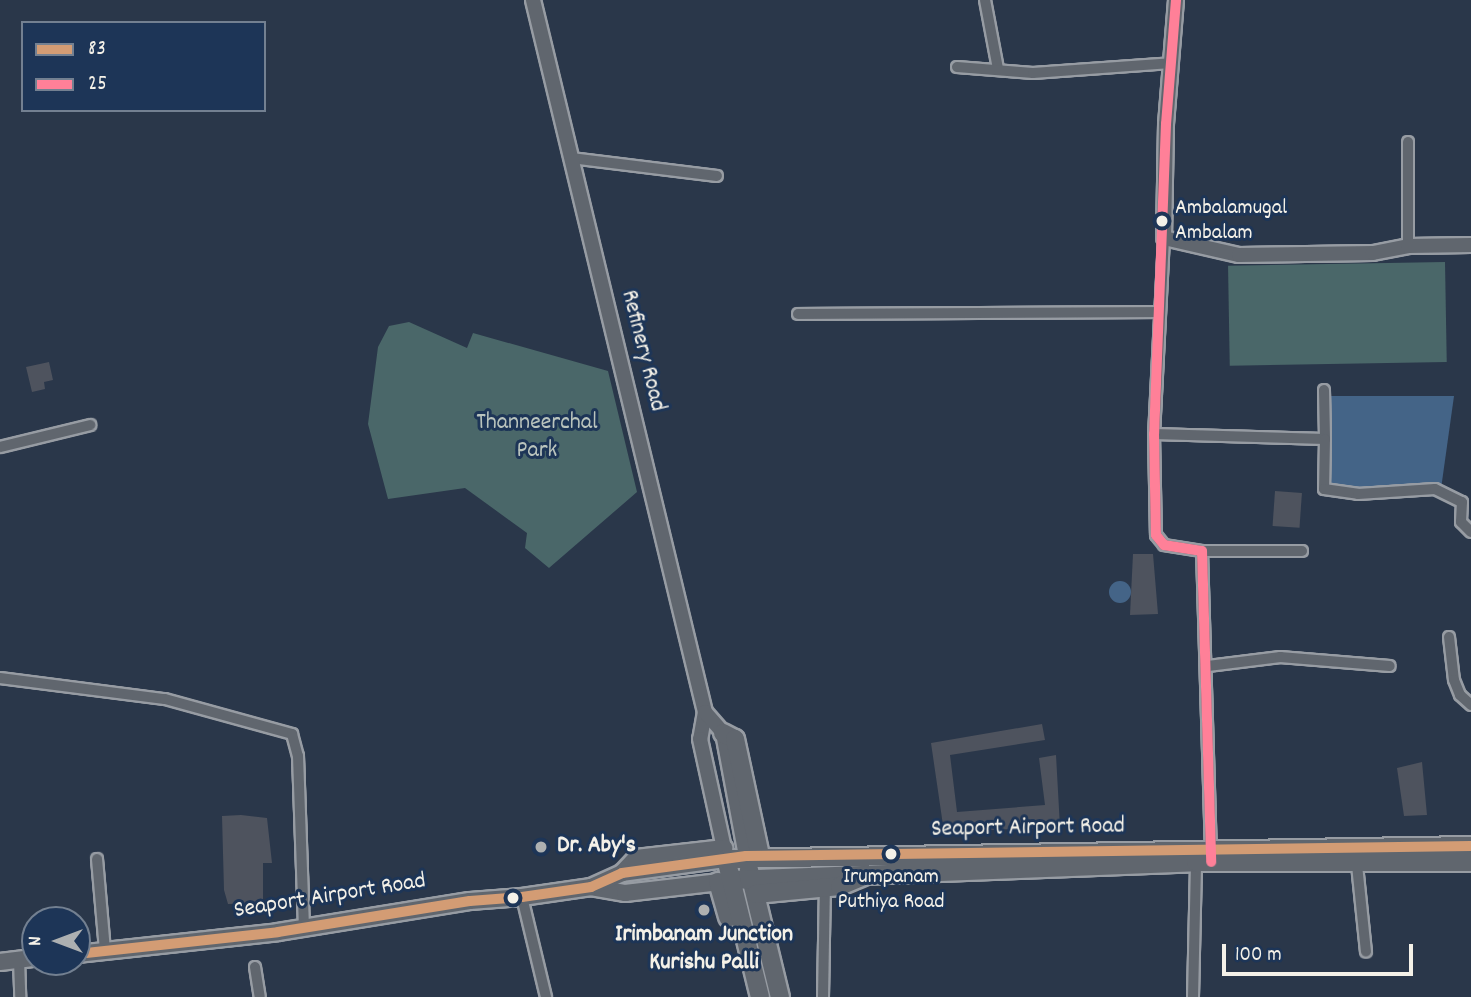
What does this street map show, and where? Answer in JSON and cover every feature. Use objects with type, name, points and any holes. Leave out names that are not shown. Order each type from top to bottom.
[{"type":"highway","points":[[723,733],[735,739],[753,856],[753,886],[780,997]]},
{"type":"highway","name":"Seaport Airport Road","points":[[724,881],[753,886],[874,872],[1471,846]]},
{"type":"highway","name":"Seaport Airport Road","points":[[725,854],[1206,858],[1357,866],[1471,862]]},
{"type":"highway","name":"Refinery Road","points":[[725,854],[724,881],[760,997]]},
{"type":"highway","points":[[753,886],[825,887],[874,872]]},
{"type":"highway","points":[[724,881],[753,997]]},
{"type":"main road","name":"Refinery Road","points":[[533,0],[705,712],[701,739],[725,854]]},
{"type":"main road","points":[[1176,0],[1164,238],[1239,255],[1373,253],[1408,246],[1471,245]]},
{"type":"main road","name":"Refinery Road","points":[[705,712],[723,733]]},
{"type":"main road","name":"Seaport Airport Road","points":[[91,952],[304,928],[470,901],[590,887],[622,873],[725,854]]},
{"type":"main road","name":"Seaport Airport Road","points":[[590,887],[625,893],[724,881]]},
{"type":"main road","points":[[0,962],[21,960]]},
{"type":"street","points":[[985,0],[998,69]]},
{"type":"street","points":[[957,67],[1033,72],[1171,63]]},
{"type":"street","points":[[1408,142],[1408,246]]},
{"type":"street","points":[[571,158],[717,176]]},
{"type":"street","points":[[1164,238],[1154,434],[1156,535],[1164,545],[1202,551],[1302,551]]},
{"type":"street","points":[[798,314],[1160,312]]},
{"type":"street","points":[[1324,390],[1324,489],[1358,494],[1435,489],[1462,502],[1461,522],[1471,532]]},
{"type":"street","points":[[0,447],[90,425]]},
{"type":"street","points":[[1154,434],[1325,439]]},
{"type":"street","points":[[1193,997],[1206,858],[1208,666],[1202,551]]},
{"type":"street","points":[[1449,637],[1454,680],[1460,695],[1471,705]]},
{"type":"street","points":[[1208,666],[1280,657],[1390,666]]},
{"type":"street","points":[[0,678],[165,699],[292,734],[298,756],[304,928]]},
{"type":"street","points":[[97,859],[105,951]]},
{"type":"street","points":[[1357,866],[1366,952]]},
{"type":"street","points":[[823,997],[825,887]]},
{"type":"street","points":[[522,897],[546,997]]},
{"type":"street","points":[[256,967],[260,997]]},
{"type":"street","points":[[20,997],[24,976]]},
{"type":"green space","points":[[1445,262],[1447,362],[1230,366],[1228,266]]},
{"type":"green space","name":"Thanneerchal Park","points":[[409,322],[467,348],[473,333],[608,371],[637,492],[549,568],[525,548],[527,533],[465,488],[388,499],[368,424],[378,347],[389,326]]},
{"type":"water","points":[[1325,396],[1454,396],[1440,496],[1331,487]]},
{"type":"water","points":[[1120,581],[1128,584],[1131,592],[1128,600],[1120,603],[1112,600],[1109,592],[1112,584]]},
{"type":"building","points":[[49,362],[53,380],[44,382],[45,389],[32,392],[26,367]]},
{"type":"building","points":[[1275,491],[1302,493],[1299,528],[1273,526]]},
{"type":"building","points":[[1133,554],[1153,554],[1158,614],[1130,615]]},
{"type":"building","points":[[1042,724],[1045,740],[950,755],[957,812],[1045,805],[1039,758],[1056,755],[1060,827],[944,832],[931,743]]},
{"type":"building","points":[[1422,762],[1427,815],[1404,816],[1397,768]]},
{"type":"building","points":[[222,816],[267,818],[272,863],[263,863],[263,903],[228,904],[224,890]]},
{"type":"transit line","name":"25","points":[[1176,0],[1166,124],[1154,434],[1156,535],[1164,545],[1202,551],[1211,862]]},
{"type":"transit line","name":"83","points":[[91,952],[278,932],[470,901],[591,887],[622,873],[746,856],[1471,846]]},
{"type":"place","name":"Ambalamugal Ambalam","points":[[1162,221]]},
{"type":"place","name":"Dr. Aby's","points":[[541,847]]},
{"type":"place","name":"Irumpanam Puthiya Road","points":[[891,854]]},
{"type":"place","name":"Irimbanam Junction Kurishu Palli","points":[[704,910]]}]
